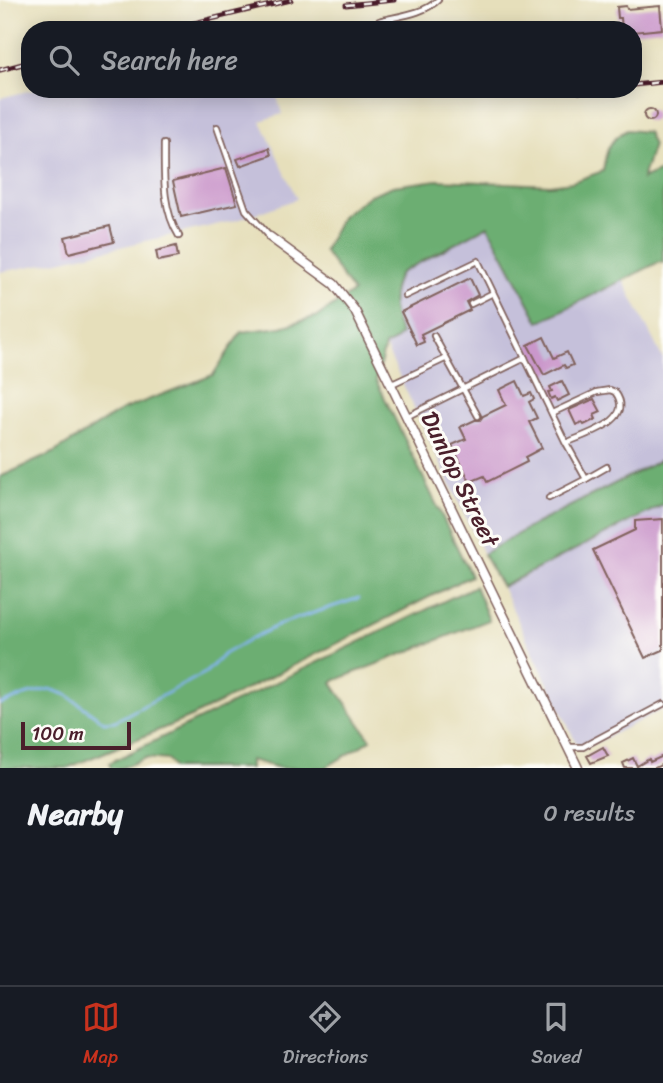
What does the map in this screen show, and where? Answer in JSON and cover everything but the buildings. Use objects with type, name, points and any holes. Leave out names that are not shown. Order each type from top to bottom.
[{"type":"street","name":"Dunlop Street","points":[[270,237],[334,284],[345,295],[360,320],[578,768]]},
{"type":"lane","points":[[379,21],[422,10],[438,0]]},
{"type":"lane","points":[[217,127],[246,210],[270,237]]},
{"type":"lane","points":[[164,144],[167,203],[171,222],[180,236]]},
{"type":"lane","points":[[405,296],[478,261],[586,479]]},
{"type":"lane","points":[[471,304],[493,293]]},
{"type":"lane","points":[[435,335],[478,416]]},
{"type":"lane","points":[[392,384],[445,358]]},
{"type":"lane","points":[[408,416],[525,358]]},
{"type":"lane","points":[[552,413],[605,390],[615,392],[619,397],[621,407],[617,417],[566,443]]},
{"type":"lane","points":[[549,498],[607,467]]},
{"type":"lane","points":[[568,747],[583,747],[663,705]]},
{"type":"shaded area","points":[[21,93],[21,98],[278,98],[282,114],[261,121],[297,199],[237,220],[0,272],[0,98]]},
{"type":"shaded area","points":[[489,226],[539,322],[623,280],[663,359],[663,459],[535,524],[483,554],[385,346],[394,342],[393,286],[399,273]]},
{"type":"shaded area","points":[[663,505],[663,709],[580,751],[502,587]]},
{"type":"green space","points":[[627,130],[647,132],[653,145],[642,179],[663,170],[663,263],[659,262],[539,322],[488,226],[400,273],[396,281],[393,304],[401,334],[394,342],[385,346],[376,380],[471,576],[193,716],[67,768],[0,768],[0,477],[53,453],[122,410],[213,375],[241,332],[281,327],[318,316],[353,292],[324,251],[342,216],[370,195],[393,186],[437,180],[550,185],[572,182],[603,171],[609,147]]},
{"type":"green space","points":[[663,459],[663,505],[502,587],[483,554],[535,524]]},
{"type":"green space","points":[[475,586],[489,620],[332,683],[371,740],[325,768],[280,768],[250,760],[250,768],[173,768],[168,760],[145,758],[122,768],[111,768],[109,763]]},
{"type":"waterway","points":[[0,704],[50,689],[67,695],[104,722],[115,721],[205,673],[224,654],[252,638],[283,623],[359,598]]},
{"type":"railway","points":[[203,21],[291,0]]},
{"type":"railway","points":[[346,5],[394,0]]},
{"type":"railway","points":[[0,70],[21,64]]},
{"type":"railway","points":[[642,84],[663,82]]}]
